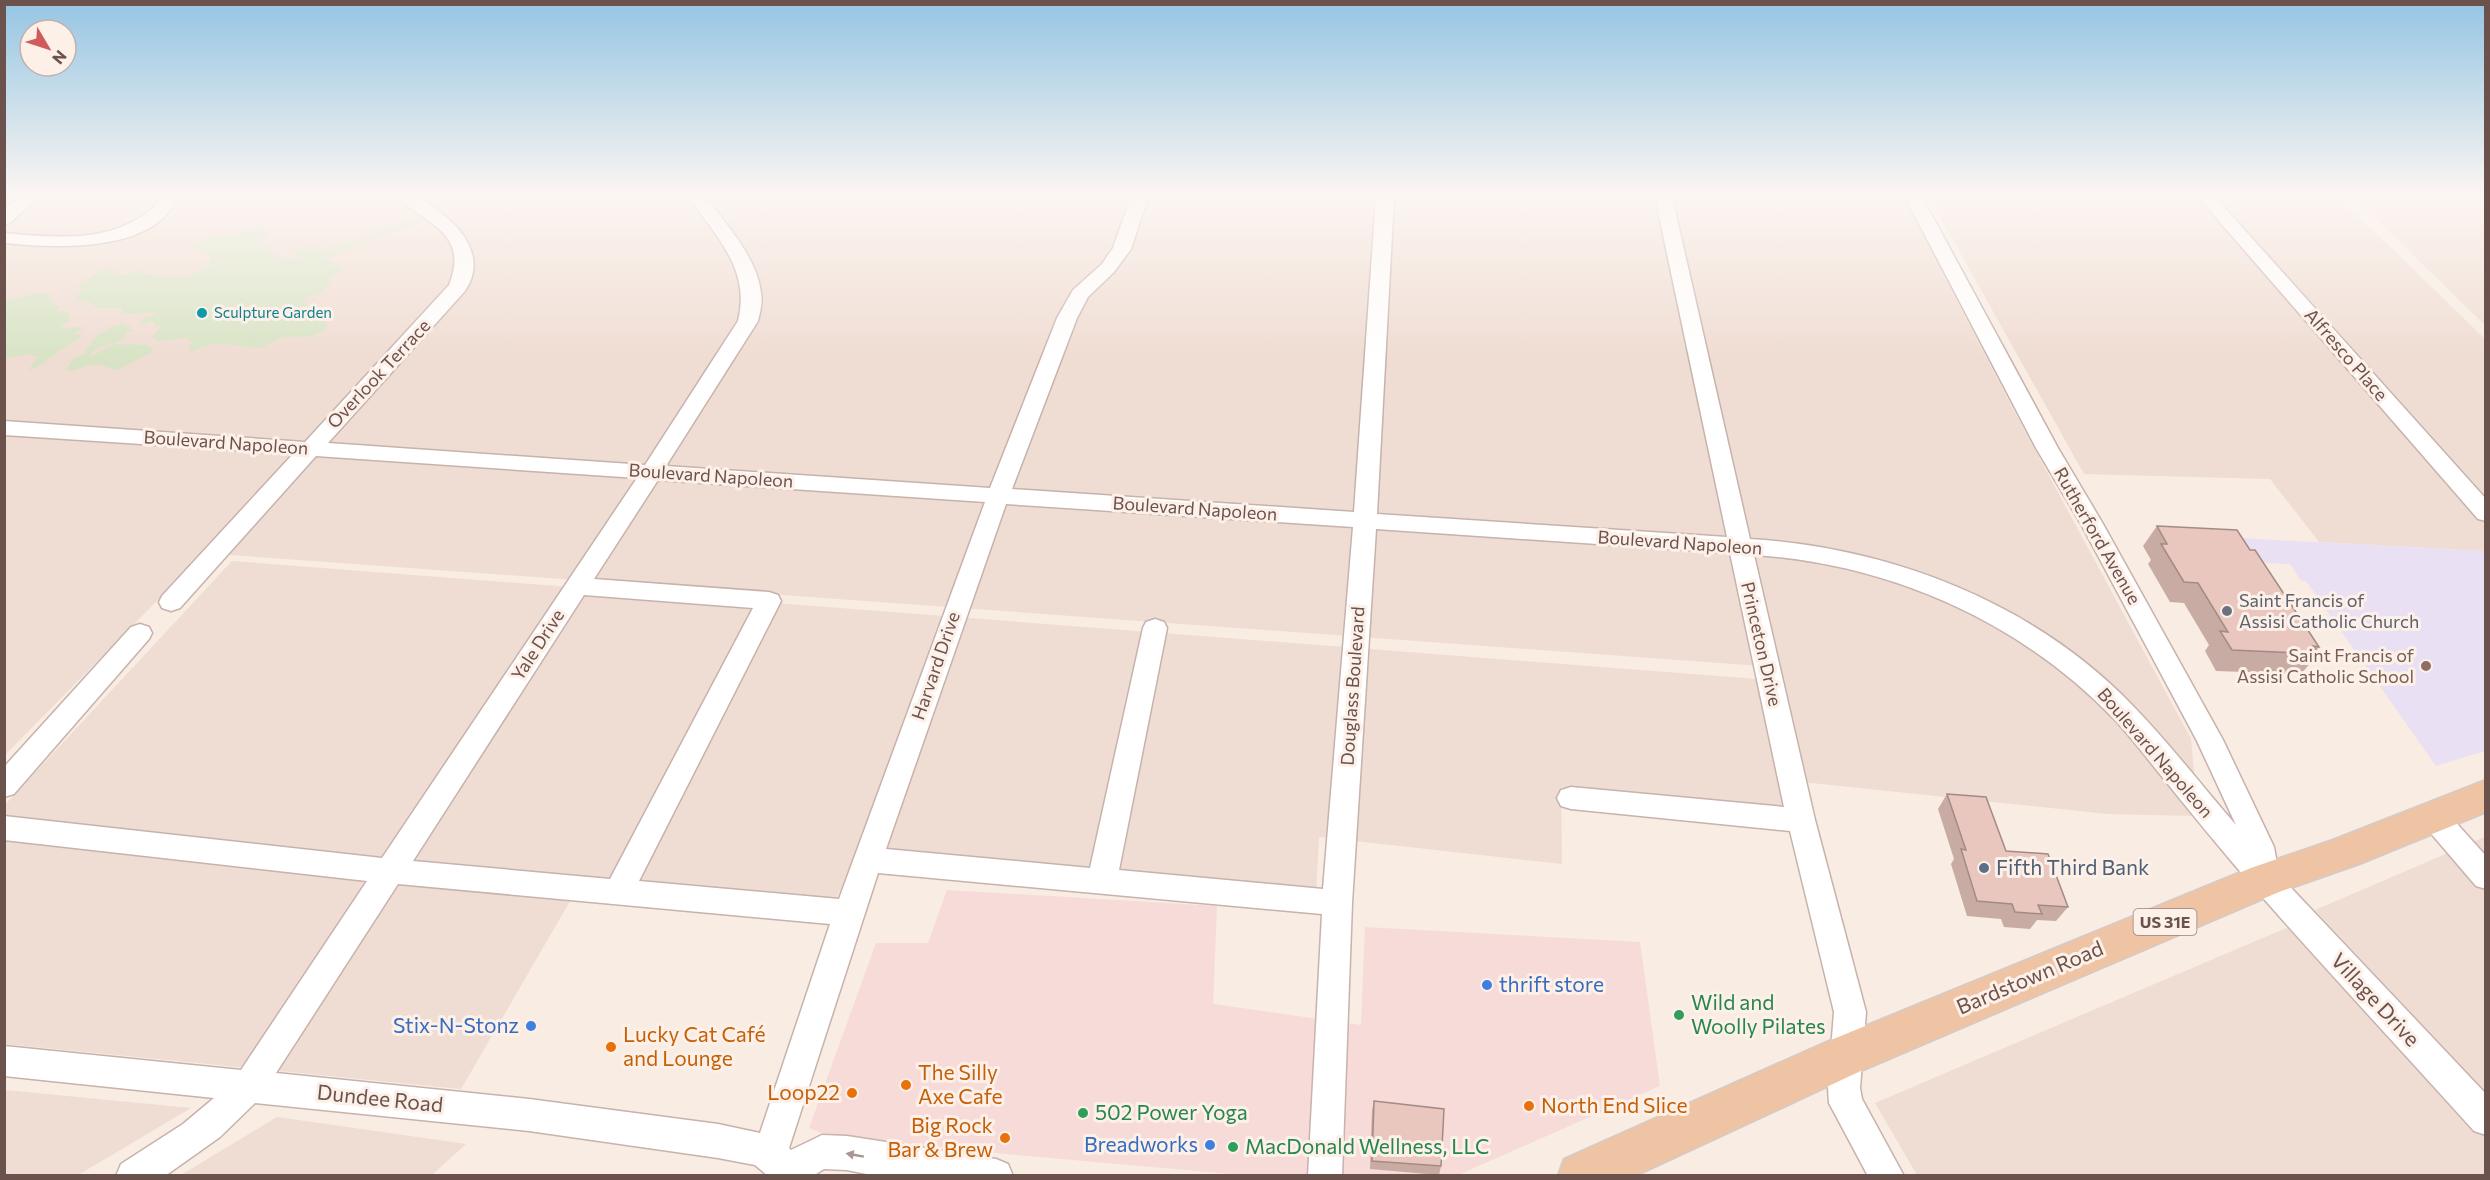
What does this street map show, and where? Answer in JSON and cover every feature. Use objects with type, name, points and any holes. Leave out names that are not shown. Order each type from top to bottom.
[{"type":"main road","name":"Bardstown Road","points":[[1581,1176],[1847,1055],[2265,880],[2345,852],[2486,795]]},
{"type":"street","name":"Overlook Terrace","points":[[171,602],[452,296],[464,276],[465,252]]},
{"type":"street","name":"Yale Drive","points":[[133,1176],[184,1145],[223,1114],[249,1086],[578,586],[748,321],[751,308],[751,285],[735,252]]},
{"type":"street","name":"Harvard Drive","points":[[776,1163],[849,913],[954,614],[1036,394],[1067,318],[1080,294],[1108,268],[1120,252]]},
{"type":"street","name":"Douglass Boulevard","points":[[1325,1176],[1337,903],[1365,521],[1382,252]]},
{"type":"street","name":"Princeton Drive","points":[[1675,252],[1801,820],[1850,1012],[1844,1088],[1846,1103],[1887,1176]]},
{"type":"street","name":"Rutherford Avenue","points":[[1942,252],[2047,448],[2092,524],[2210,740],[2260,847],[2265,880]]},
{"type":"street","name":"Alfresco Place","points":[[2255,252],[2486,514]]},
{"type":"street","name":"Boulevard Napoleon","points":[[4,428],[1739,547],[1805,552],[1870,564],[1963,598],[2032,637],[2087,678],[2125,714],[2265,880]]},
{"type":"street","points":[[578,586],[769,601],[618,892]]},
{"type":"street","points":[[1102,882],[1155,628]]},
{"type":"street","points":[[4,786],[140,633]]},
{"type":"street","points":[[1571,798],[1801,820]]},
{"type":"street","points":[[2432,815],[2486,877]]},
{"type":"street","points":[[4,828],[389,871],[849,913]]},
{"type":"street","points":[[868,860],[1337,903]]},
{"type":"street","name":"Village Drive","points":[[2265,880],[2486,1119]]},
{"type":"street","name":"Dundee Road","points":[[4,1061],[529,1115],[718,1141],[776,1163]]},
{"type":"street","points":[[776,1163],[804,1161],[822,1152],[847,1153],[996,1176]]},
{"type":"shaded area","points":[[5,252],[1932,252],[2013,409],[2191,739],[2198,816],[2108,814],[1802,782],[1775,667],[204,553],[5,755]]},
{"type":"shaded area","points":[[1960,252],[2396,252],[2485,339],[2485,551],[2319,542],[2270,479],[2084,474]]},
{"type":"shaded area","points":[[2410,252],[2485,252],[2485,325]]},
{"type":"shaded area","name":"Saint Francis of Assisi Catholic School","points":[[2219,537],[2485,551],[2485,751],[2436,766],[2306,581],[2301,581],[2290,564],[2235,561]]},
{"type":"shaded area","points":[[232,561],[1757,679],[1789,811],[1561,787],[1562,864],[1319,837],[1316,894],[857,856],[833,905],[580,884],[461,1089],[5,1044],[4,806]]},
{"type":"shaded area","points":[[2485,837],[2485,1092],[2315,910]]},
{"type":"shaded area","points":[[947,890],[1217,906],[1213,1004],[1361,1025],[1365,927],[1640,942],[1660,1086],[1456,1176],[1242,1175],[837,1139],[809,1128],[876,943],[928,943]]},
{"type":"shaded area","points":[[2293,925],[2485,1137],[2485,1175],[1917,1175],[1875,1103]]},
{"type":"shaded area","points":[[4,1090],[191,1108],[78,1175],[5,1175]]},
{"type":"shaded area","points":[[277,1117],[466,1144],[432,1175],[181,1175]]},
{"type":"green space","points":[[204,252],[271,252],[283,257],[283,260],[299,258],[293,253],[342,252],[324,260],[335,262],[334,265],[343,267],[328,279],[330,284],[319,294],[304,298],[306,307],[280,317],[282,319],[306,314],[330,316],[326,320],[327,327],[316,335],[286,337],[261,348],[216,344],[191,352],[189,349],[192,342],[186,338],[158,341],[152,337],[162,326],[155,326],[153,321],[145,324],[139,321],[159,312],[123,314],[121,308],[96,308],[92,303],[76,299],[83,289],[76,286],[105,268],[116,269],[119,274],[124,275],[140,271],[154,276],[184,277],[209,267],[210,255]]},
{"type":"green space","points":[[37,293],[49,294],[52,302],[59,306],[57,312],[64,311],[70,315],[70,321],[59,328],[84,327],[75,334],[81,335],[80,338],[28,371],[38,357],[29,354],[5,358],[5,301]]},
{"type":"green space","points":[[125,323],[125,326],[131,326],[130,329],[133,331],[126,332],[125,339],[97,349],[89,357],[115,344],[148,345],[153,350],[151,353],[117,370],[97,365],[69,371],[66,369],[74,358],[88,352],[84,350],[92,344],[91,341],[97,338],[94,336],[110,327]]},
{"type":"building","points":[[2157,526],[2237,530],[2250,550],[2255,550],[2319,647],[2313,646],[2318,654],[2232,650],[2220,631],[2228,632],[2198,583],[2184,582],[2161,544],[2167,544]]},
{"type":"building","name":"Fifth Third Bank","points":[[1947,794],[1986,797],[2006,851],[2048,854],[2068,907],[2038,905],[2042,914],[2015,912],[2012,904],[1977,901],[1961,849],[1966,850]]},
{"type":"building","points":[[1374,1101],[1444,1109],[1441,1166],[1372,1161]]},
{"type":"place","name":"Sculpture Garden","points":[[202,313]]},
{"type":"place","name":"Saint Francis of Assisi Catholic Church","points":[[2227,611]]},
{"type":"place","name":"Saint Francis of Assisi Catholic School","points":[[2426,666]]},
{"type":"place","name":"Fifth Third Bank","points":[[1984,868]]},
{"type":"place","name":"thrift store","points":[[1487,985]]},
{"type":"place","name":"Wild and Woolly Pilates","points":[[1679,1015]]},
{"type":"place","name":"Stix-N-Stonz","points":[[531,1026]]},
{"type":"place","name":"Lucky Cat Café and Lounge","points":[[611,1047]]},
{"type":"place","name":"The Silly Axe Cafe","points":[[906,1085]]},
{"type":"place","name":"Loop22","points":[[852,1093]]},
{"type":"place","name":"North End Slice","points":[[1529,1106]]},
{"type":"place","name":"502 Power Yoga","points":[[1083,1113]]},
{"type":"place","name":"Big Rock Bar & Brew","points":[[1005,1138]]},
{"type":"place","name":"Breadworks","points":[[1210,1145]]},
{"type":"place","name":"MacDonald Wellness, LLC","points":[[1233,1147]]}]
